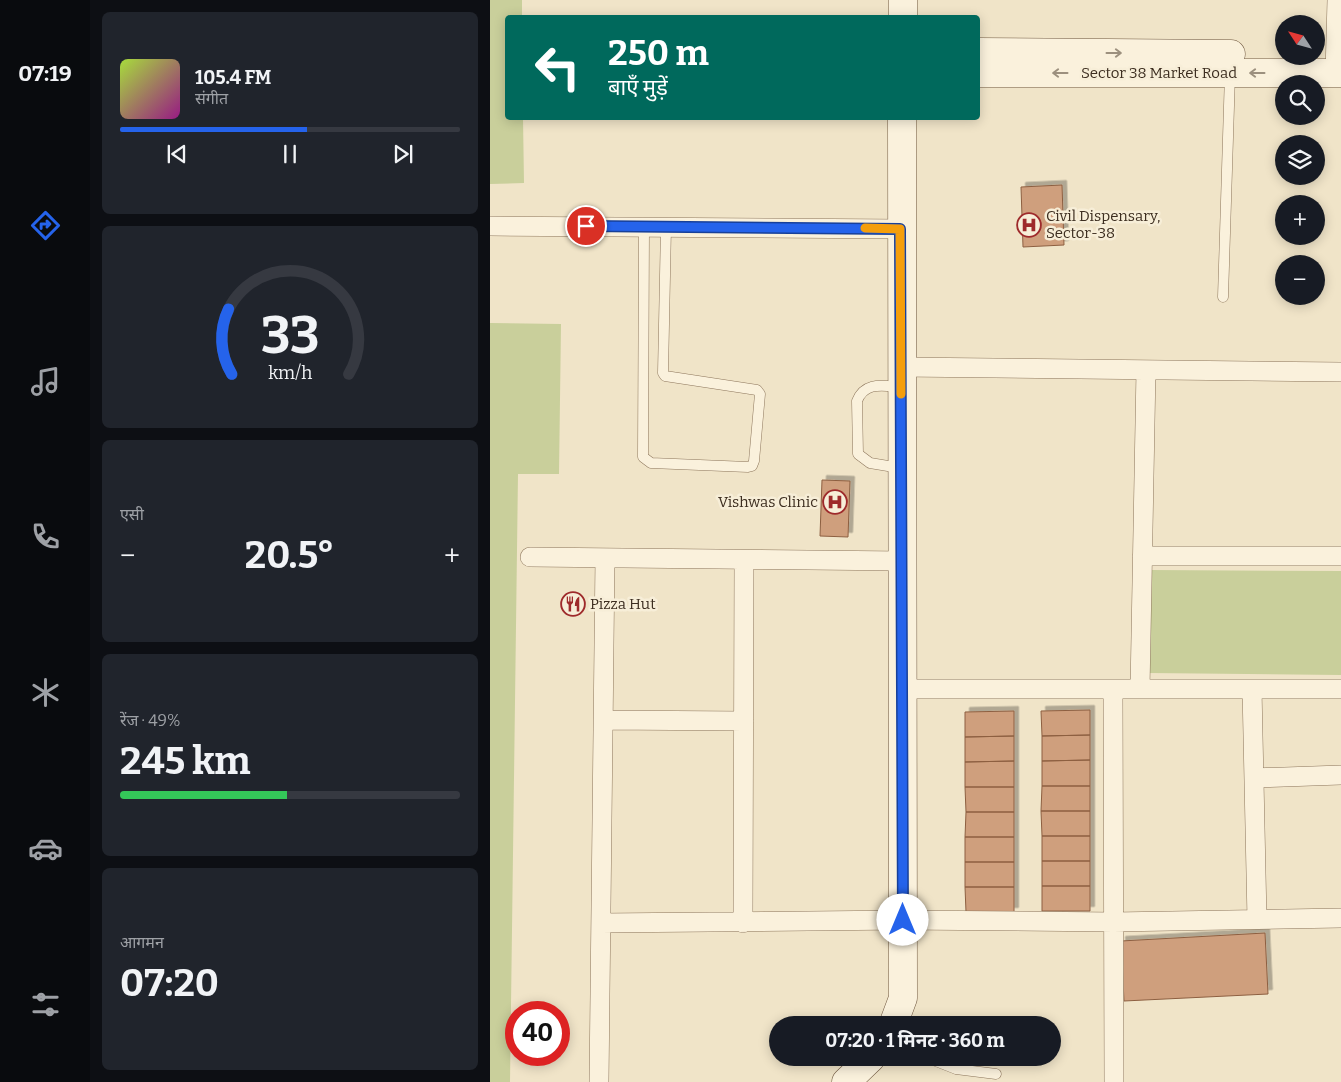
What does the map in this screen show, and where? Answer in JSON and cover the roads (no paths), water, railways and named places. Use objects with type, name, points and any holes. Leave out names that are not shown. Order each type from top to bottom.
[{"type":"street","points":[[903,0],[903,15]]},
{"type":"street","points":[[1334,62],[1337,0]]},
{"type":"street","name":"Sector 38 Market Road","points":[[980,52],[1275,54]]},
{"type":"street","name":"Sector 38 Market Road","points":[[980,73],[1230,73],[1334,62]]},
{"type":"street","points":[[896,1016],[903,998],[900,229],[902,120]]},
{"type":"street","points":[[490,226],[900,229]]},
{"type":"street","points":[[901,377],[1146,370],[1341,372]]},
{"type":"street","points":[[1140,689],[1146,370]]},
{"type":"street","points":[[1142,556],[1341,556]]},
{"type":"street","points":[[530,557],[902,561]]},
{"type":"street","points":[[599,1082],[605,558]]},
{"type":"street","points":[[743,923],[744,560]]},
{"type":"street","points":[[902,689],[1341,689]]},
{"type":"street","points":[[1113,689],[1114,1082]]},
{"type":"street","points":[[1252,689],[1257,919]]},
{"type":"street","points":[[603,720],[744,721]]},
{"type":"street","points":[[1254,778],[1341,775]]},
{"type":"street","points":[[601,923],[903,920],[1114,922],[1341,918]]},
{"type":"street","points":[[846,1082],[863,1066]]},
{"type":"lane","points":[[1223,297],[1230,73]]},
{"type":"lane","points":[[644,227],[643,457],[651,463],[752,466],[760,394],[757,390],[665,376],[663,373],[666,227]]},
{"type":"lane","points":[[901,377],[867,388],[859,395],[857,401],[858,454],[863,460],[870,463],[901,468]]},
{"type":"lane","points":[[947,1066],[956,1070],[996,1074]]},
{"type":"place","name":"Civil Dispensary, Sector-38","points":[[1029,225]]},
{"type":"place","name":"Vishwas Clinic","points":[[835,502]]},
{"type":"place","name":"Pizza Hut","points":[[573,604]]}]
